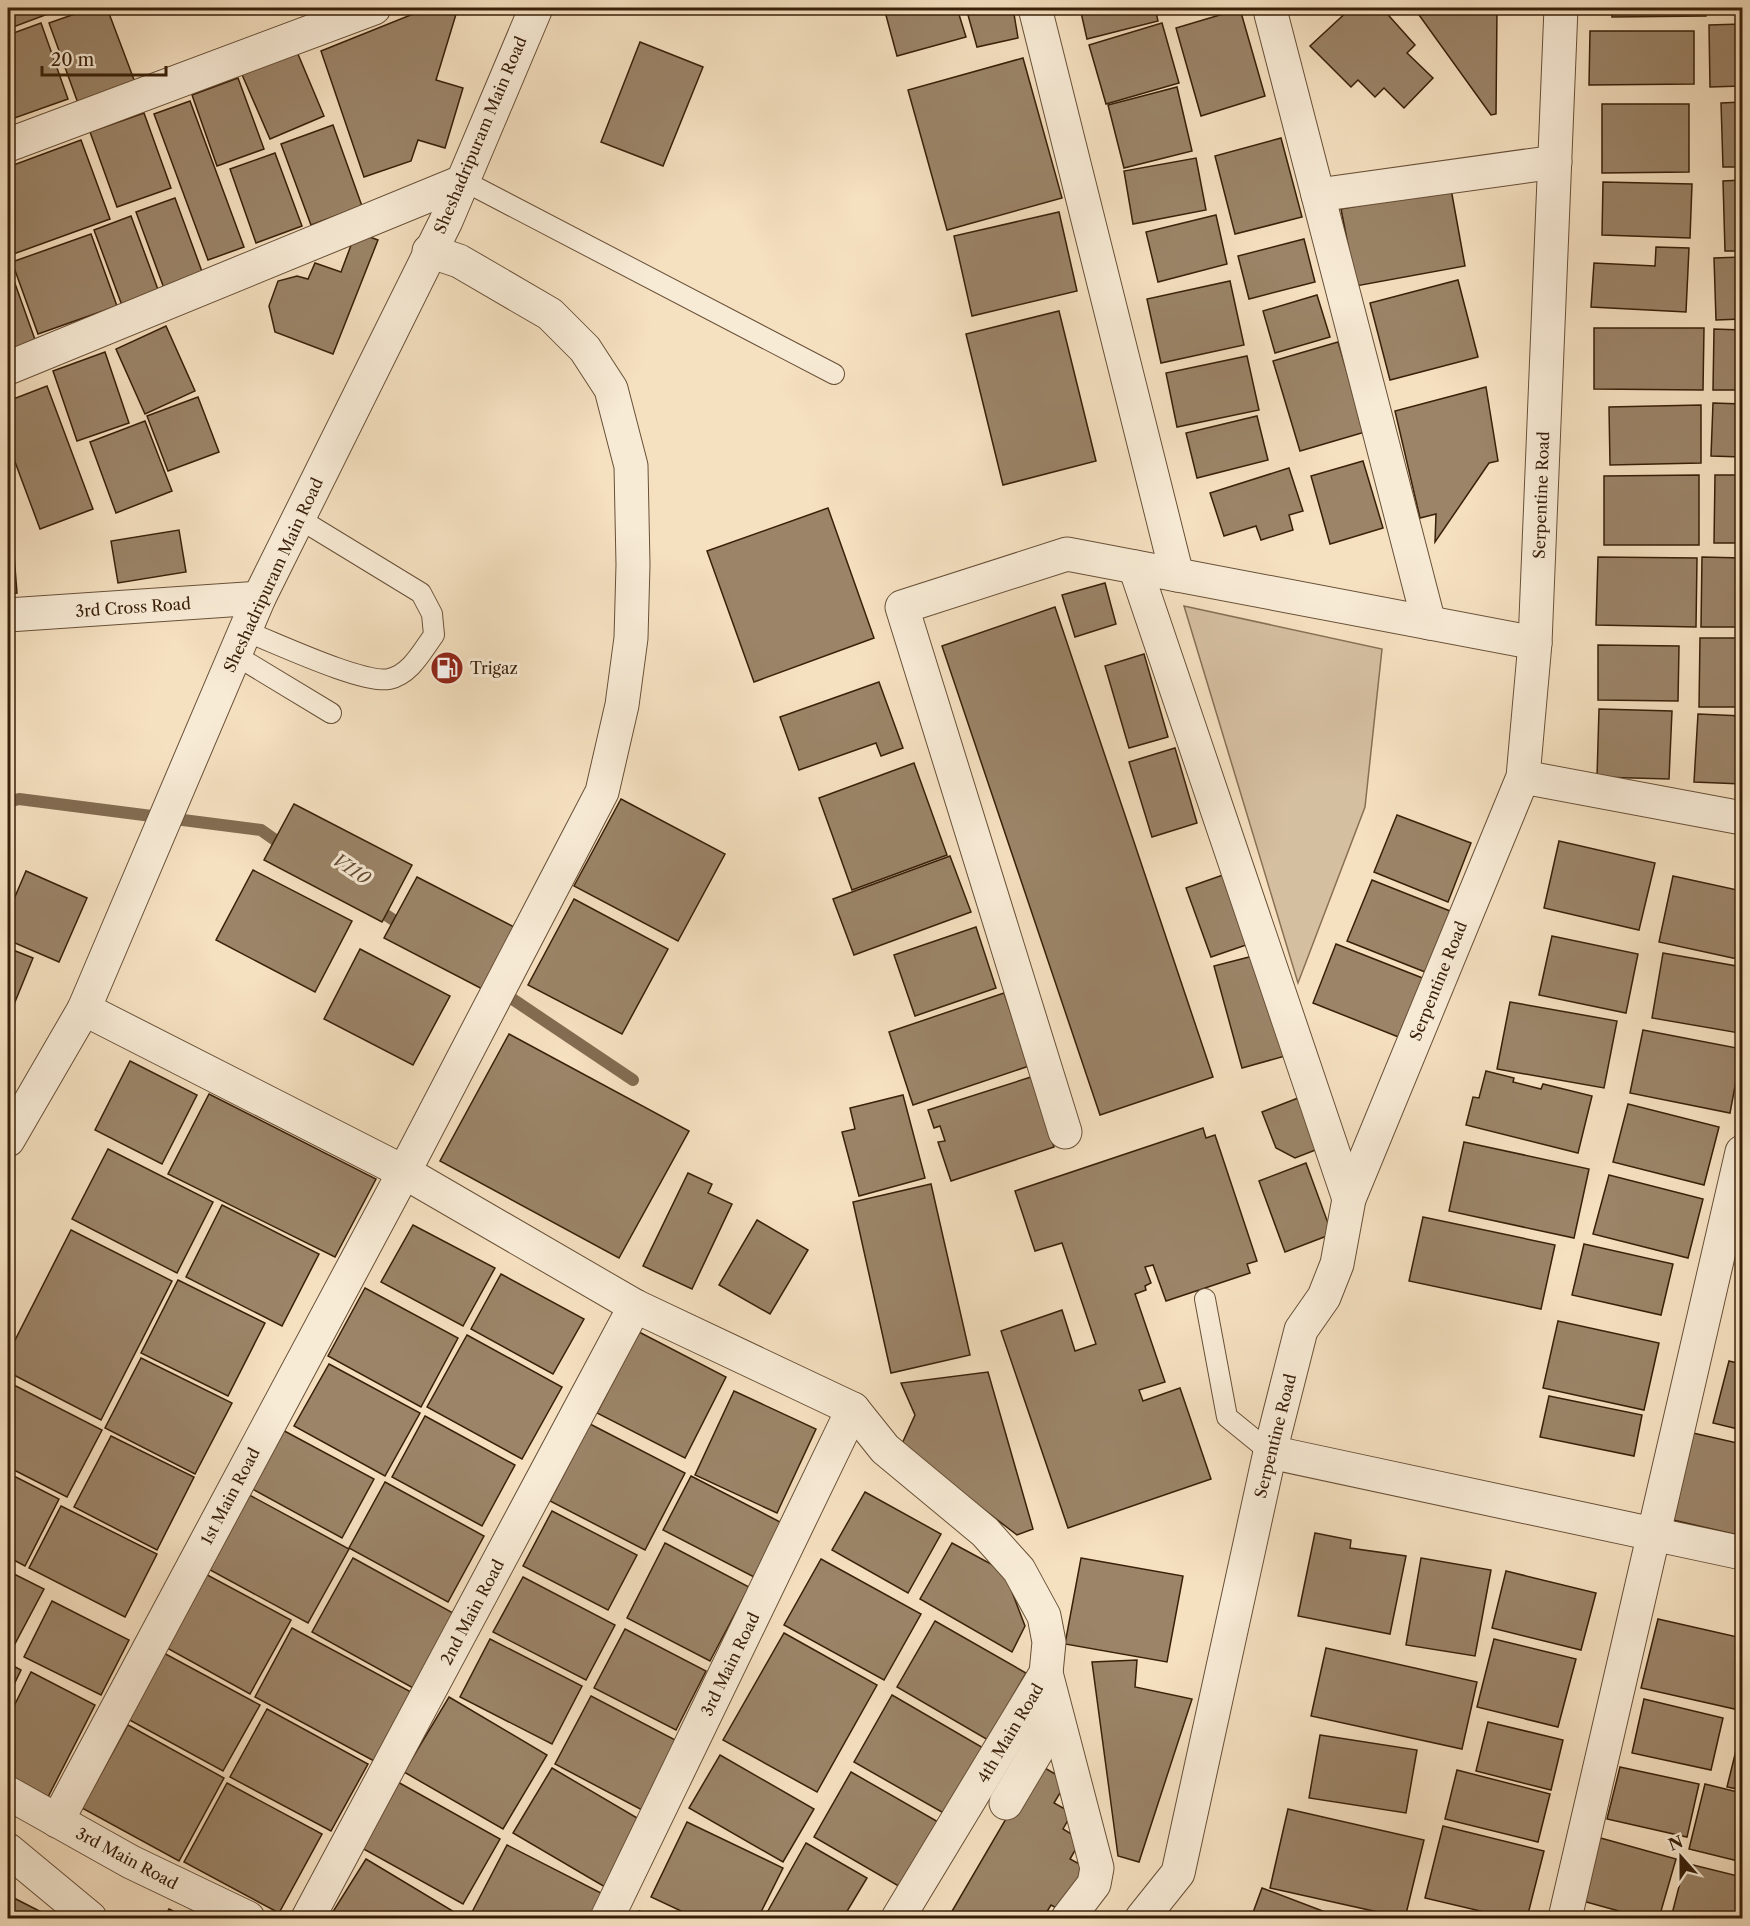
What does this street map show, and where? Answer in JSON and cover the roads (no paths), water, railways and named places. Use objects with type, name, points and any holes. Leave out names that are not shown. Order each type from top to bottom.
[{"type":"street","points":[[8,146],[374,8]]},
{"type":"street","name":"Sheshadripuram Main Road","points":[[8,1140],[84,1009],[259,598],[464,181],[536,8]]},
{"type":"street","points":[[1035,8],[1177,575]]},
{"type":"street","name":"Serpentine Road","points":[[1142,1918],[1178,1873],[1270,1452],[1301,1330],[1324,1297],[1337,1264],[1349,1198],[1523,777],[1535,643],[1561,8]]},
{"type":"street","points":[[1271,14],[1428,622]]},
{"type":"street","points":[[1318,195],[1556,162]]},
{"type":"street","points":[[8,368],[464,181]]},
{"type":"street","name":"1st Main Road","points":[[57,1821],[404,1172],[602,792],[622,705],[631,638],[633,565],[631,466],[611,389],[585,349],[550,314],[459,261],[429,252]]},
{"type":"street","points":[[1065,1132],[902,607],[1067,554],[1535,643]]},
{"type":"street","points":[[1135,567],[1349,1198]]},
{"type":"street","name":"3rd Cross Road","points":[[8,615],[259,598]]},
{"type":"street","points":[[1523,777],[1743,818]]},
{"type":"street","points":[[84,1009],[404,1172],[636,1306],[853,1410]]},
{"type":"street","points":[[1565,1918],[1743,1152]]},
{"type":"street","name":"2nd Main Road","points":[[308,1918],[636,1306]]},
{"type":"street","name":"3rd Main Road","points":[[607,1918],[853,1410]]},
{"type":"street","name":"4th Main Road","points":[[853,1410],[885,1449],[984,1532],[1019,1570],[1044,1616],[1049,1642],[1046,1673],[898,1918]]},
{"type":"street","points":[[1270,1452],[1743,1554]]},
{"type":"street","points":[[1046,1673],[1097,1868],[1094,1884],[1068,1918]]},
{"type":"street","points":[[1006,1803],[1057,1717]]},
{"type":"street","name":"3rd Main Road","points":[[8,1793],[131,1862],[248,1918]]},
{"type":"street","points":[[8,1850],[90,1918]]},
{"type":"lane","points":[[464,181],[834,374]]},
{"type":"lane","points":[[240,643],[364,677],[389,679],[410,668],[434,635],[432,614],[421,593],[298,518]]},
{"type":"lane","points":[[240,643],[331,713]]},
{"type":"lane","points":[[1205,1299],[1227,1417],[1270,1452]]},
{"type":"waterway","name":"V110","points":[[8,802],[19,799],[261,830],[288,849]]},
{"type":"waterway","name":"V110","points":[[374,907],[407,929]]},
{"type":"waterway","name":"V110","points":[[499,990],[633,1080]]},
{"type":"place","name":"Trigaz","points":[[447,668]]}]
